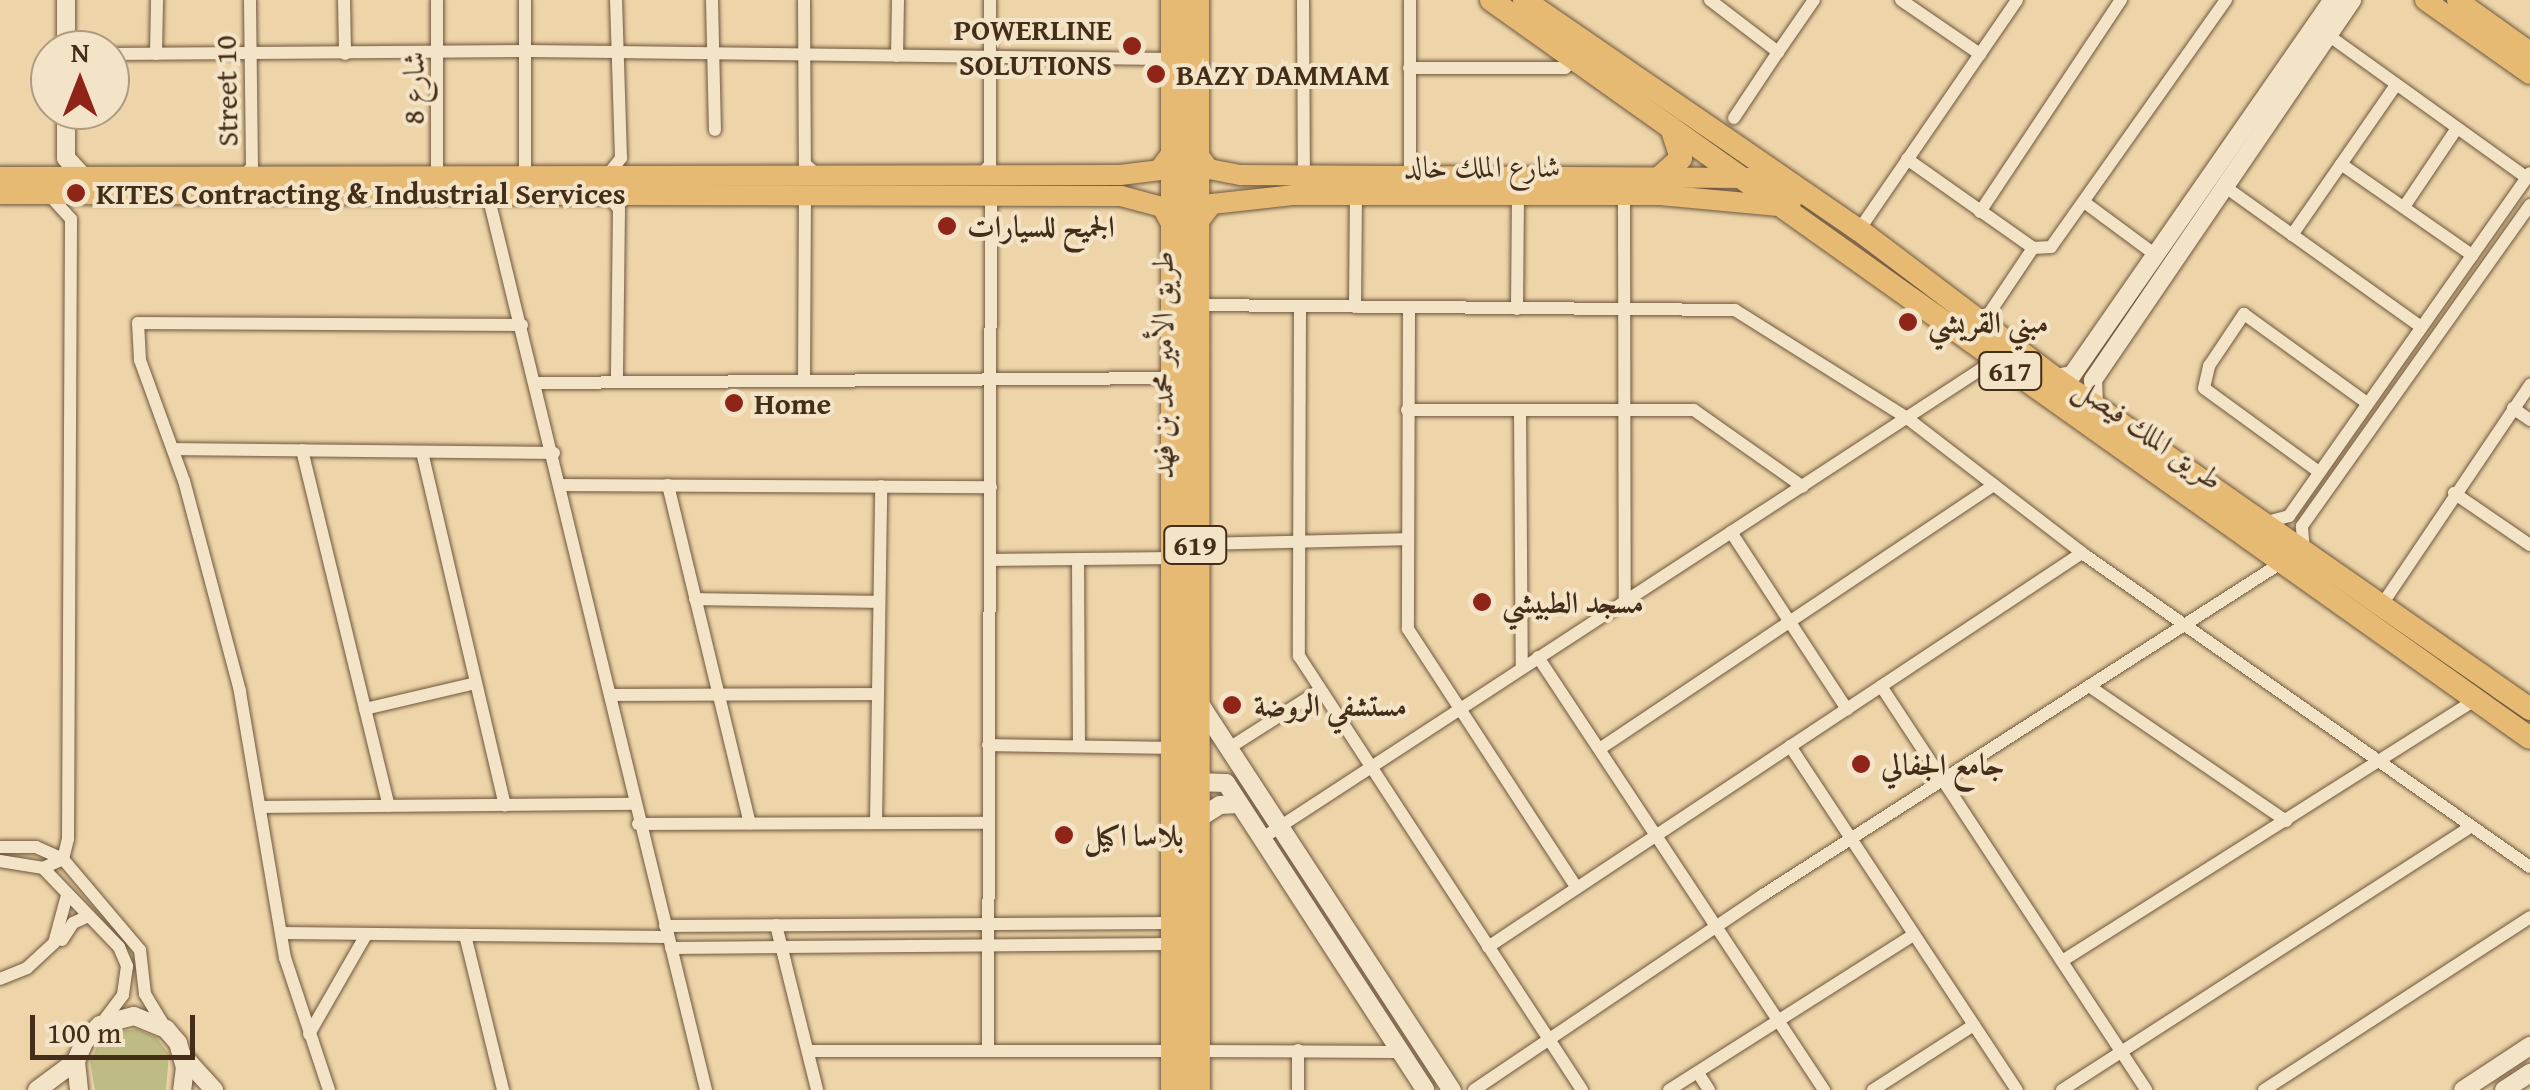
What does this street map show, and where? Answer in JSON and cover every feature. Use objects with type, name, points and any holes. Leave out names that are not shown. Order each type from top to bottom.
[{"type":"highway","name":"طريق الأمير محمد بن فهد","points":[[1173,0],[1173,59],[1183,152]]},
{"type":"highway","name":"طريق الأمير محمد بن فهد","points":[[1173,1090],[1185,1051],[1196,820],[1196,544],[1184,304],[1183,152],[1196,0]]},
{"type":"highway","name":"طريق الملك فيصل","points":[[1492,0],[1672,128],[1710,168],[1742,178],[2530,738]]},
{"type":"highway","name":"طريق الملك فيصل","points":[[1525,1],[1859,230],[1930,287],[2094,406],[2530,709]]},
{"type":"highway","points":[[1525,1],[1706,135],[1710,168]]},
{"type":"highway","points":[[1660,177],[1681,158],[1672,128]]},
{"type":"highway","name":"طريق الأمير محمد بن فهد","points":[[1184,304],[1171,378],[1172,934],[1185,1051],[1197,1090]]},
{"type":"main road","points":[[2425,0],[2530,74]]},
{"type":"main road","points":[[2471,4],[2530,52]]},
{"type":"main road","name":"شارع الملك خالد","points":[[1183,152],[1209,169],[1241,175],[1660,177],[1710,168]]},
{"type":"main road","points":[[0,176],[525,176],[606,185],[804,196],[991,195],[1121,186],[1160,170],[1183,152]]},
{"type":"main road","points":[[1631,195],[1692,190],[1710,168]]},
{"type":"main road","points":[[1240,198],[1224,186],[1241,175]]},
{"type":"main road","points":[[318,195],[430,186],[437,176]]},
{"type":"main road","points":[[0,194],[488,195],[606,185],[818,176],[979,176],[1121,186],[1162,206],[1183,226]]},
{"type":"main road","points":[[1742,178],[1777,186],[1930,287]]},
{"type":"main road","name":"شارع الملك خالد","points":[[1183,226],[1208,206],[1240,198],[1631,195],[1783,207]]},
{"type":"street","points":[[66,0],[66,30]]},
{"type":"street","points":[[156,54],[157,0]]},
{"type":"street","name":"Street 10","points":[[242,178],[252,167],[250,0]]},
{"type":"street","points":[[344,0],[345,54]]},
{"type":"street","name":"شارع 8","points":[[437,0],[437,176]]},
{"type":"street","points":[[525,0],[525,176]]},
{"type":"street","points":[[616,0],[621,158],[606,185],[620,215],[617,382]]},
{"type":"street","points":[[712,0],[715,130]]},
{"type":"street","points":[[804,0],[805,164],[818,176]]},
{"type":"street","points":[[898,0],[898,56]]},
{"type":"street","points":[[979,176],[990,164],[990,0]]},
{"type":"street","points":[[1303,0],[1304,176]]},
{"type":"street","points":[[1410,0],[1410,177]]},
{"type":"street","points":[[1710,0],[1778,52]]},
{"type":"street","points":[[1734,118],[1814,0]]},
{"type":"street","points":[[1901,0],[1980,54]]},
{"type":"street","points":[[1859,230],[2017,0]]},
{"type":"street","points":[[1980,212],[2121,0]]},
{"type":"street","points":[[1907,159],[2033,248],[2051,247],[2226,0]]},
{"type":"street","points":[[2055,378],[2072,375],[2333,0]]},
{"type":"street","points":[[2094,406],[2088,387],[2227,188],[2351,0]]},
{"type":"street","points":[[2261,521],[2289,516],[2529,176],[2328,35]]},
{"type":"street","points":[[130,54],[438,56],[526,50],[1173,59]]},
{"type":"street","points":[[1409,68],[1566,68],[1572,60]]},
{"type":"street","points":[[2292,235],[2396,85]]},
{"type":"street","points":[[2404,207],[2457,128]]},
{"type":"street","points":[[66,130],[66,158],[84,176]]},
{"type":"street","points":[[2341,164],[2472,255]]},
{"type":"street","points":[[2227,188],[2421,327]]},
{"type":"street","points":[[44,194],[65,207],[70,219],[68,839],[63,859]]},
{"type":"street","points":[[488,195],[554,453],[638,824],[706,1090]]},
{"type":"street","points":[[988,1049],[991,195]]},
{"type":"street","points":[[1625,600],[1626,310],[1631,195]]},
{"type":"street","points":[[804,196],[804,380]]},
{"type":"street","points":[[1355,307],[1356,196]]},
{"type":"street","points":[[1517,308],[1518,196]]},
{"type":"street","points":[[2084,202],[2157,256]]},
{"type":"street","points":[[2306,553],[2302,526],[2529,210]]},
{"type":"street","points":[[1982,324],[2033,248]]},
{"type":"street","points":[[1184,304],[1735,310],[1907,418],[2082,552],[2384,760],[2530,867]]},
{"type":"street","points":[[1300,306],[1299,656],[1582,1090]]},
{"type":"street","points":[[1409,308],[1408,628],[1577,888]]},
{"type":"street","points":[[2319,472],[2204,388],[2209,366],[2244,314],[2367,402]]},
{"type":"street","points":[[330,1090],[309,1034],[281,933],[240,690],[173,449],[140,360],[138,323],[522,325]]},
{"type":"street","points":[[2096,339],[2112,351]]},
{"type":"street","points":[[1261,838],[1995,360]]},
{"type":"street","points":[[537,383],[1171,378]]},
{"type":"street","points":[[2381,606],[2530,385]]},
{"type":"street","points":[[2514,408],[2530,420]]},
{"type":"street","points":[[1407,410],[1694,410],[1803,486]]},
{"type":"street","points":[[1520,410],[1522,668]]},
{"type":"street","points":[[173,449],[554,453]]},
{"type":"street","points":[[302,450],[389,806]]},
{"type":"street","points":[[422,452],[505,805]]},
{"type":"street","points":[[561,484],[991,487]]},
{"type":"street","points":[[1601,748],[1994,484]]},
{"type":"street","points":[[668,485],[750,823]]},
{"type":"street","points":[[876,822],[881,486]]},
{"type":"street","points":[[2454,493],[2530,545]]},
{"type":"street","points":[[1732,532],[1847,709]]},
{"type":"street","points":[[1196,544],[1408,539]]},
{"type":"street","points":[[1488,947],[2082,552]]},
{"type":"street","points":[[990,560],[1170,558]]},
{"type":"street","points":[[1078,559],[1079,746]]},
{"type":"street","points":[[1474,1090],[1942,778],[2282,562]]},
{"type":"street","points":[[695,599],[879,602]]},
{"type":"street","points":[[1538,657],[1824,1090]]},
{"type":"street","points":[[365,708],[476,682]]},
{"type":"street","points":[[1882,686],[2146,1090]]},
{"type":"street","points":[[2089,686],[2286,821]]},
{"type":"street","points":[[1229,748],[1320,690]]},
{"type":"street","points":[[610,694],[878,694]]},
{"type":"street","points":[[1196,697],[1452,1090]]},
{"type":"street","points":[[2062,961],[2476,700]]},
{"type":"street","points":[[988,745],[1171,748]]},
{"type":"street","points":[[1790,746],[2017,1090]]},
{"type":"street","points":[[1196,782],[1226,783],[1425,1090]]},
{"type":"street","points":[[262,806],[634,804]]},
{"type":"street","points":[[1196,820],[1220,805],[1239,804]]},
{"type":"street","points":[[638,824],[988,823]]},
{"type":"street","points":[[2062,1090],[2471,826]]},
{"type":"street","points":[[0,847],[36,846],[63,859],[140,950],[145,994],[184,1056],[214,1090]]},
{"type":"street","points":[[0,862],[43,868],[63,859]]},
{"type":"street","points":[[37,1090],[76,1061],[123,995],[127,966],[119,946],[43,868]]},
{"type":"street","points":[[0,982],[28,968],[54,943],[67,894]]},
{"type":"street","points":[[0,982],[38,965],[73,923],[89,916]]},
{"type":"street","points":[[2264,1090],[2530,917]]},
{"type":"street","points":[[668,937],[776,925],[987,922],[1172,934]]},
{"type":"street","points":[[776,925],[778,947],[817,1090]]},
{"type":"street","points":[[281,933],[668,937],[778,947],[988,946],[1172,934]]},
{"type":"street","points":[[309,1034],[366,935]]},
{"type":"street","points":[[465,935],[503,1090]]},
{"type":"street","points":[[1669,1090],[1913,935]]},
{"type":"street","points":[[100,1025],[134,1016],[166,1029]]},
{"type":"street","points":[[1872,1090],[1974,1025]]},
{"type":"street","points":[[2463,1090],[2530,1046]]},
{"type":"street","points":[[1298,1050],[1298,1090]]},
{"type":"street","points":[[808,1051],[1398,1052]]},
{"type":"street","points":[[182,1090],[184,1056]]},
{"type":"street","points":[[76,1061],[79,1090]]},
{"type":"street","points":[[1698,1073],[1709,1090]]},
{"type":"street","points":[[2504,1090],[2530,1073]]},
{"type":"shaded area","points":[[137,1029],[156,1037],[169,1054],[166,1090],[95,1090],[90,1062],[98,1045],[115,1032]]},
{"type":"place","name":"POWERLINE SOLUTIONS","points":[[1132,46]]},
{"type":"place","name":"BAZY DAMMAM","points":[[1156,74]]},
{"type":"place","name":"KITES Contracting & Industrial Services","points":[[76,193]]},
{"type":"place","name":"الجميح للسيارات","points":[[947,226]]},
{"type":"place","name":"مبني القريشي","points":[[1908,322]]},
{"type":"place","name":"Home","points":[[734,403]]},
{"type":"place","name":"مسجد الطبيشي","points":[[1482,602]]},
{"type":"place","name":"مستشفي الروضة","points":[[1232,705]]},
{"type":"place","name":"جامع الجفالي","points":[[1861,764]]},
{"type":"place","name":"بلاسا اكيل","points":[[1064,835]]}]
